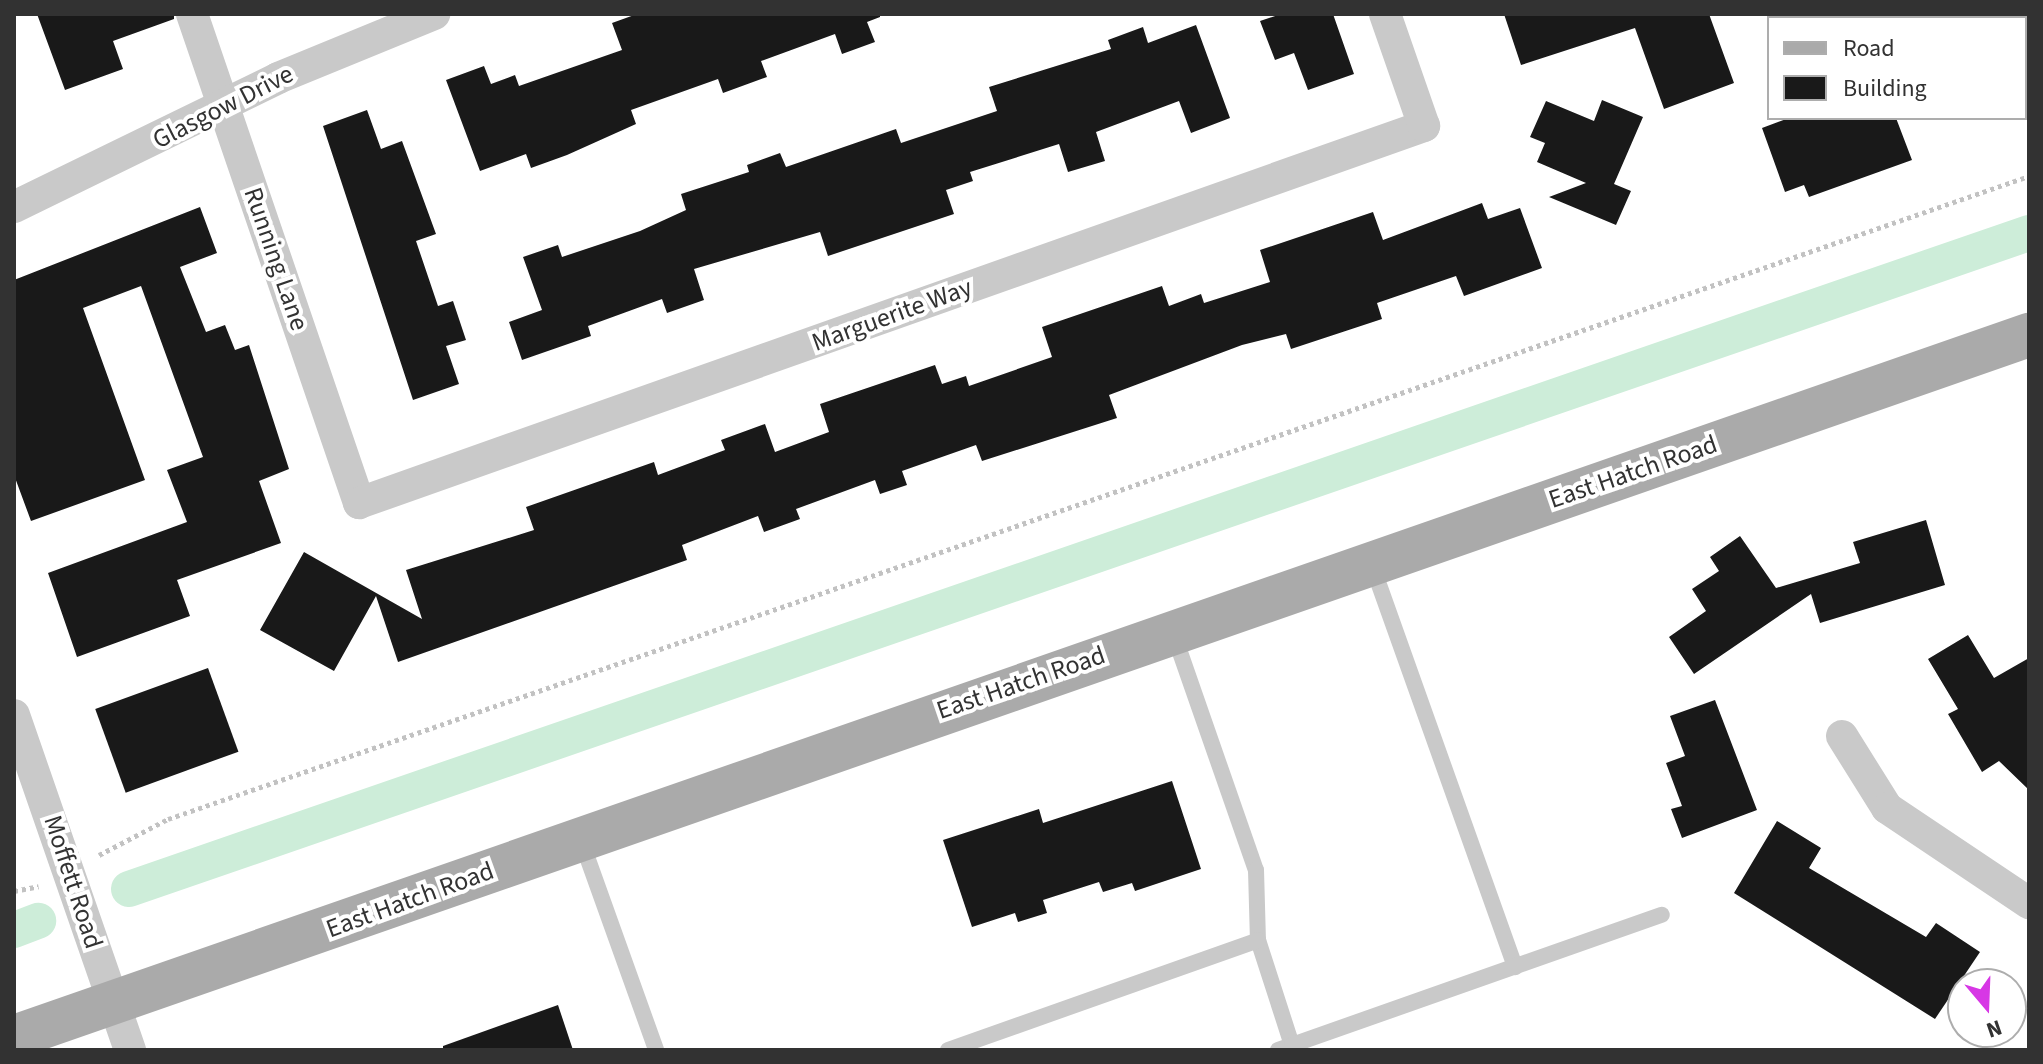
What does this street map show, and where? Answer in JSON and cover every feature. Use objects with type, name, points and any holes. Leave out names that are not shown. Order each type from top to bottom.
[{"type":"main road","name":"East Hatch Road","points":[[14,1037],[1172,630],[2029,335]]},
{"type":"street","name":"Running Lane","points":[[192,14],[359,503]]},
{"type":"street","name":"Glasgow Drive","points":[[14,207],[223,104],[434,14]]},
{"type":"street","name":"Marguerite Way","points":[[359,503],[1424,126],[1385,14]]},
{"type":"street","name":"Moffett Road","points":[[14,715],[130,1050]]},
{"type":"street","points":[[1842,736],[1887,808],[2029,903]]},
{"type":"lane","points":[[1371,562],[1515,967]]},
{"type":"lane","points":[[1172,630],[1256,870],[1258,940],[1285,1047],[1662,915]]},
{"type":"lane","points":[[581,839],[656,1050]]},
{"type":"lane","points":[[948,1050],[1258,940]]},
{"type":"path","points":[[99,855],[168,819],[2029,176]]},
{"type":"path","points":[[14,891],[43,884]]},
{"type":"building","points":[[37,14],[174,14],[174,19],[113,41],[123,69],[65,90]]},
{"type":"building","points":[[637,14],[880,14],[880,17],[867,22],[875,42],[842,54],[835,34],[761,61],[767,77],[723,93],[718,79],[631,110],[636,124],[567,155],[531,168],[526,154],[480,171],[446,80],[484,66],[491,84],[515,75],[519,86],[622,50],[612,23]]},
{"type":"building","points":[[1281,14],[1333,14],[1354,74],[1308,90],[1294,53],[1275,60],[1260,21]]},
{"type":"building","points":[[1504,14],[1709,14],[1734,83],[1664,109],[1635,28],[1521,65]]},
{"type":"building","points":[[1196,25],[1230,118],[1191,133],[1179,101],[1096,132],[1105,161],[1068,172],[1059,144],[970,172],[973,181],[946,190],[954,214],[828,256],[820,232],[694,269],[704,300],[667,313],[662,299],[588,326],[591,336],[522,360],[509,322],[542,310],[523,257],[558,245],[562,257],[640,231],[686,210],[681,194],[749,172],[747,165],[780,153],[786,167],[896,129],[901,143],[997,111],[989,87],[1111,49],[1108,40],[1143,27],[1148,43]]},
{"type":"building","points":[[1602,100],[1643,117],[1614,184],[1631,191],[1616,225],[1549,197],[1586,183],[1537,162],[1545,143],[1530,137],[1546,101],[1594,121]]},
{"type":"building","points":[[367,110],[381,149],[402,141],[436,234],[416,241],[438,306],[453,301],[466,340],[446,346],[459,384],[413,400],[323,126]]},
{"type":"building","points":[[1784,120],[1897,120],[1912,160],[1809,197],[1804,185],[1785,192],[1762,128]]},
{"type":"building","points":[[1482,203],[1488,219],[1520,208],[1542,268],[1464,296],[1456,276],[1377,303],[1382,319],[1291,349],[1286,334],[1242,345],[1109,395],[1117,418],[982,461],[976,445],[902,471],[907,485],[880,494],[875,480],[796,509],[800,519],[764,532],[758,516],[682,545],[687,560],[398,662],[376,596],[334,671],[260,630],[304,552],[422,619],[406,570],[534,530],[526,507],[654,462],[658,475],[725,450],[721,440],[765,424],[775,452],[829,432],[820,404],[935,365],[942,384],[966,376],[969,386],[1052,357],[1042,327],[1162,286],[1169,306],[1201,294],[1204,303],[1270,282],[1260,250],[1373,212],[1383,240]]},
{"type":"building","points":[[200,207],[217,253],[180,267],[206,332],[225,325],[235,350],[249,345],[289,469],[259,481],[281,543],[177,580],[190,616],[77,657],[48,573],[187,522],[167,470],[203,457],[141,286],[83,308],[145,480],[31,521],[14,475],[14,280]]},
{"type":"building","points":[[1926,520],[1945,585],[1820,623],[1811,594],[1694,674],[1669,637],[1706,611],[1692,589],[1719,571],[1710,557],[1740,536],[1776,588],[1860,563],[1853,542]]},
{"type":"building","points":[[1968,635],[1994,678],[2029,658],[2029,790],[1999,761],[1982,772],[1948,714],[1958,709],[1928,659]]},
{"type":"building","points":[[208,668],[238,752],[126,793],[95,709]]},
{"type":"building","points":[[1715,700],[1757,810],[1682,838],[1671,809],[1682,806],[1666,763],[1685,756],[1670,716]]},
{"type":"building","points":[[1172,781],[1201,869],[1135,891],[1132,883],[1103,892],[1099,882],[1043,900],[1047,913],[1018,922],[1015,913],[972,927],[943,840],[1039,809],[1043,823]]},
{"type":"building","points":[[1777,821],[1821,848],[1809,868],[1926,937],[1936,923],[1980,952],[1969,968],[1947,968],[1947,1001],[1935,1019],[1734,893]]},
{"type":"building","points":[[558,1005],[573,1050],[443,1050],[443,1046]]},
{"type":"waterway","points":[[129,889],[2029,233]]},
{"type":"waterway","points":[[14,930],[38,921]]}]
